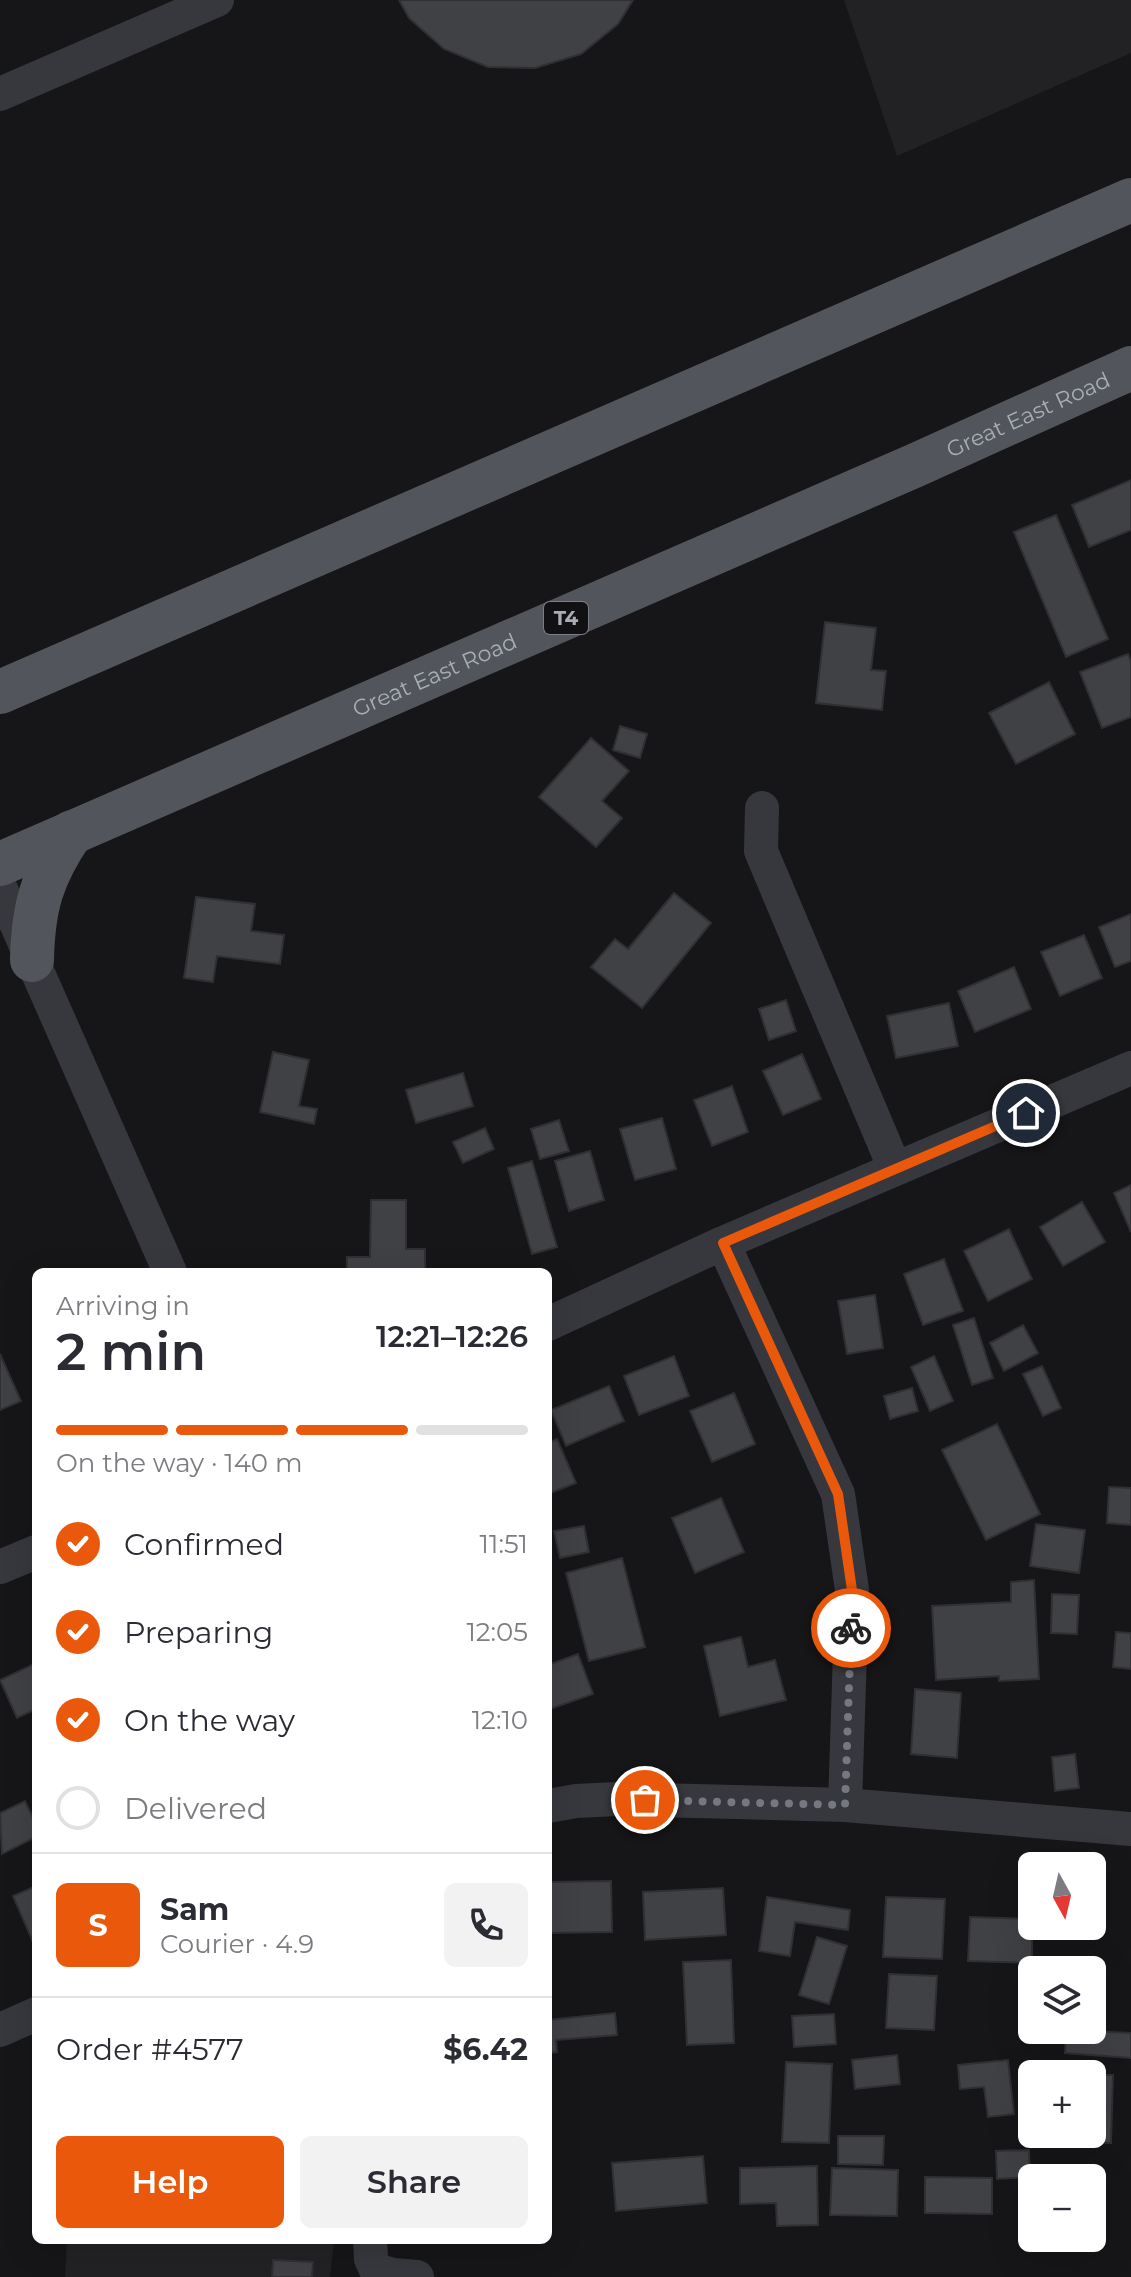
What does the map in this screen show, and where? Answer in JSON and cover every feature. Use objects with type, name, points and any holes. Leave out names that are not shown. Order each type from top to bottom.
[{"type":"main road","points":[[0,692],[1131,200]]},
{"type":"main road","name":"Great East Road","points":[[0,864],[902,472],[1131,368]]},
{"type":"main road","points":[[32,960],[33,926],[39,894],[53,860],[72,832]]},
{"type":"main road","points":[[0,928],[32,960]]},
{"type":"street","points":[[0,94],[217,0]]},
{"type":"street","points":[[762,808],[761,851],[895,1169]]},
{"type":"street","points":[[0,887],[168,1268]]},
{"type":"street","points":[[552,1322],[723,1243],[1131,1068]]},
{"type":"street","points":[[723,1243],[838,1494],[852,1590],[845,1805]]},
{"type":"street","points":[[0,1567],[32,1554]]},
{"type":"street","points":[[552,1805],[617,1799],[845,1805],[1131,1829]]},
{"type":"street","points":[[0,2030],[32,2016]]},
{"type":"street","points":[[370,2244],[371,2259],[376,2270],[417,2277]]},
{"type":"shaded area","points":[[844,0],[1131,0],[1131,53],[897,156]]},
{"type":"shaded area","points":[[67,2244],[334,2244],[330,2277],[65,2277]]},
{"type":"building","points":[[399,0],[633,0],[618,24],[581,54],[535,68],[488,67],[444,49],[409,18]]},
{"type":"building","points":[[1131,480],[1131,530],[1089,547],[1072,505]]},
{"type":"building","points":[[1056,515],[1108,639],[1066,657],[1014,532]]},
{"type":"building","points":[[825,622],[876,628],[871,670],[886,671],[882,710],[816,703]]},
{"type":"building","points":[[1128,654],[1131,662],[1131,717],[1102,728],[1080,672]]},
{"type":"building","points":[[1049,682],[1075,734],[1016,764],[989,713]]},
{"type":"building","points":[[620,726],[647,734],[640,758],[613,750]]},
{"type":"building","points":[[591,738],[629,771],[602,801],[622,818],[596,847],[539,797]]},
{"type":"building","points":[[674,893],[711,923],[642,1008],[591,967],[615,939],[628,949]]},
{"type":"building","points":[[196,897],[255,904],[251,931],[284,935],[280,964],[217,956],[213,982],[184,978]]},
{"type":"building","points":[[1131,914],[1131,961],[1115,967],[1099,927]]},
{"type":"building","points":[[1084,935],[1102,978],[1060,996],[1041,952]]},
{"type":"building","points":[[1014,967],[1031,1009],[975,1032],[958,991]]},
{"type":"building","points":[[786,1000],[796,1031],[769,1040],[759,1009]]},
{"type":"building","points":[[949,1003],[958,1046],[896,1058],[887,1016]]},
{"type":"building","points":[[273,1052],[309,1060],[299,1106],[317,1109],[314,1124],[260,1112]]},
{"type":"building","points":[[802,1054],[821,1099],[783,1115],[763,1071]]},
{"type":"building","points":[[463,1073],[473,1106],[416,1123],[406,1090]]},
{"type":"building","points":[[732,1086],[748,1132],[712,1146],[694,1100]]},
{"type":"building","points":[[662,1118],[676,1169],[635,1180],[620,1129]]},
{"type":"building","points":[[559,1120],[569,1151],[540,1159],[531,1129]]},
{"type":"building","points":[[485,1128],[494,1149],[463,1163],[453,1142]]},
{"type":"building","points":[[590,1151],[604,1200],[569,1211],[555,1161]]},
{"type":"building","points":[[532,1161],[557,1247],[532,1254],[508,1168]]},
{"type":"building","points":[[1131,1185],[1131,1232],[1114,1193]]},
{"type":"building","points":[[371,1200],[406,1200],[406,1249],[425,1249],[425,1268],[347,1268],[347,1257],[370,1257]]},
{"type":"building","points":[[1082,1202],[1105,1242],[1063,1266],[1040,1227]]},
{"type":"building","points":[[1009,1229],[1032,1279],[988,1301],[964,1251]]},
{"type":"building","points":[[944,1259],[963,1311],[923,1325],[904,1274]]},
{"type":"building","points":[[875,1295],[883,1348],[847,1354],[838,1301]]},
{"type":"building","points":[[974,1318],[993,1378],[972,1385],[953,1325]]},
{"type":"building","points":[[1023,1325],[1038,1353],[1004,1371],[990,1343]]},
{"type":"building","points":[[0,1354],[21,1401],[0,1410]]},
{"type":"building","points":[[674,1356],[689,1396],[639,1415],[624,1376]]},
{"type":"building","points":[[934,1356],[953,1401],[930,1411],[911,1367]]},
{"type":"building","points":[[1042,1366],[1061,1408],[1043,1416],[1023,1374]]},
{"type":"building","points":[[609,1386],[624,1421],[566,1446],[552,1410]]},
{"type":"building","points":[[912,1388],[918,1411],[890,1419],[884,1396]]},
{"type":"building","points":[[734,1393],[755,1444],[712,1462],[690,1411]]},
{"type":"building","points":[[997,1424],[1040,1514],[986,1540],[942,1450]]},
{"type":"building","points":[[557,1439],[576,1483],[552,1492],[552,1441]]},
{"type":"building","points":[[1109,1487],[1131,1488],[1131,1525],[1107,1523]]},
{"type":"building","points":[[721,1498],[744,1552],[695,1573],[672,1518]]},
{"type":"building","points":[[1036,1524],[1085,1530],[1079,1573],[1030,1566]]},
{"type":"building","points":[[584,1526],[589,1552],[560,1558],[554,1531]]},
{"type":"building","points":[[622,1558],[645,1647],[589,1661],[566,1573]]},
{"type":"building","points":[[1034,1580],[1039,1679],[999,1681],[999,1676],[936,1680],[932,1606],[1011,1602],[1011,1582]]},
{"type":"building","points":[[1052,1594],[1079,1595],[1077,1634],[1051,1633]]},
{"type":"building","points":[[1116,1632],[1131,1633],[1131,1669],[1113,1667]]},
{"type":"building","points":[[741,1637],[748,1667],[775,1660],[786,1700],[720,1716],[704,1646]]},
{"type":"building","points":[[578,1654],[593,1694],[552,1708],[552,1664]]},
{"type":"building","points":[[32,1665],[32,1711],[17,1718],[0,1680]]},
{"type":"building","points":[[915,1689],[961,1693],[957,1758],[911,1754]]},
{"type":"building","points":[[1075,1754],[1079,1788],[1055,1791],[1052,1757]]},
{"type":"building","points":[[25,1801],[32,1816],[32,1839],[2,1854],[0,1813]]},
{"type":"building","points":[[611,1881],[612,1932],[552,1933],[552,1882]]},
{"type":"building","points":[[32,1888],[32,1940],[13,1896]]},
{"type":"building","points":[[723,1888],[726,1935],[645,1940],[643,1892]]},
{"type":"building","points":[[767,1897],[850,1910],[848,1930],[795,1922],[790,1956],[759,1951]]},
{"type":"building","points":[[886,1897],[945,1899],[942,1959],[883,1957]]},
{"type":"building","points":[[970,1917],[1018,1919],[1018,1940],[1032,1940],[1032,1956],[1018,1956],[1018,1963],[968,1961]]},
{"type":"building","points":[[817,1937],[847,1946],[829,2004],[799,1995]]},
{"type":"building","points":[[731,1960],[734,2043],[687,2045],[683,1962]]},
{"type":"building","points":[[889,1974],[937,1976],[934,2030],[886,2028]]},
{"type":"building","points":[[615,2013],[617,2035],[556,2040],[557,2052],[552,2053],[552,2020]]},
{"type":"building","points":[[834,2014],[836,2044],[794,2047],[792,2016]]},
{"type":"building","points":[[1106,2032],[1131,2033],[1131,2058],[1065,2053],[1065,2044],[1106,2044]]},
{"type":"building","points":[[897,2055],[900,2084],[855,2089],[852,2060]]},
{"type":"building","points":[[1008,2060],[1014,2114],[988,2117],[984,2087],[960,2089],[958,2065]]},
{"type":"building","points":[[786,2062],[832,2064],[829,2143],[782,2142]]},
{"type":"building","points":[[1106,2075],[1113,2075],[1111,2143],[1106,2143]]},
{"type":"building","points":[[838,2136],[884,2136],[883,2165],[838,2164]]},
{"type":"building","points":[[1029,2150],[1030,2164],[1018,2164],[1018,2178],[997,2179],[996,2151]]},
{"type":"building","points":[[703,2156],[707,2203],[616,2211],[612,2163]]},
{"type":"building","points":[[817,2166],[818,2225],[777,2226],[776,2203],[740,2204],[740,2168]]},
{"type":"building","points":[[832,2168],[898,2170],[897,2216],[830,2215]]},
{"type":"building","points":[[925,2177],[992,2178],[992,2214],[925,2213]]},
{"type":"building","points":[[273,2260],[313,2262],[312,2277],[272,2277]]},
{"type":"way so far","points":[[645,1800],[845,1805],[851,1628]]},
{"type":"route","points":[[851,1628],[852,1590],[838,1494],[723,1243],[1026,1113]]}]
